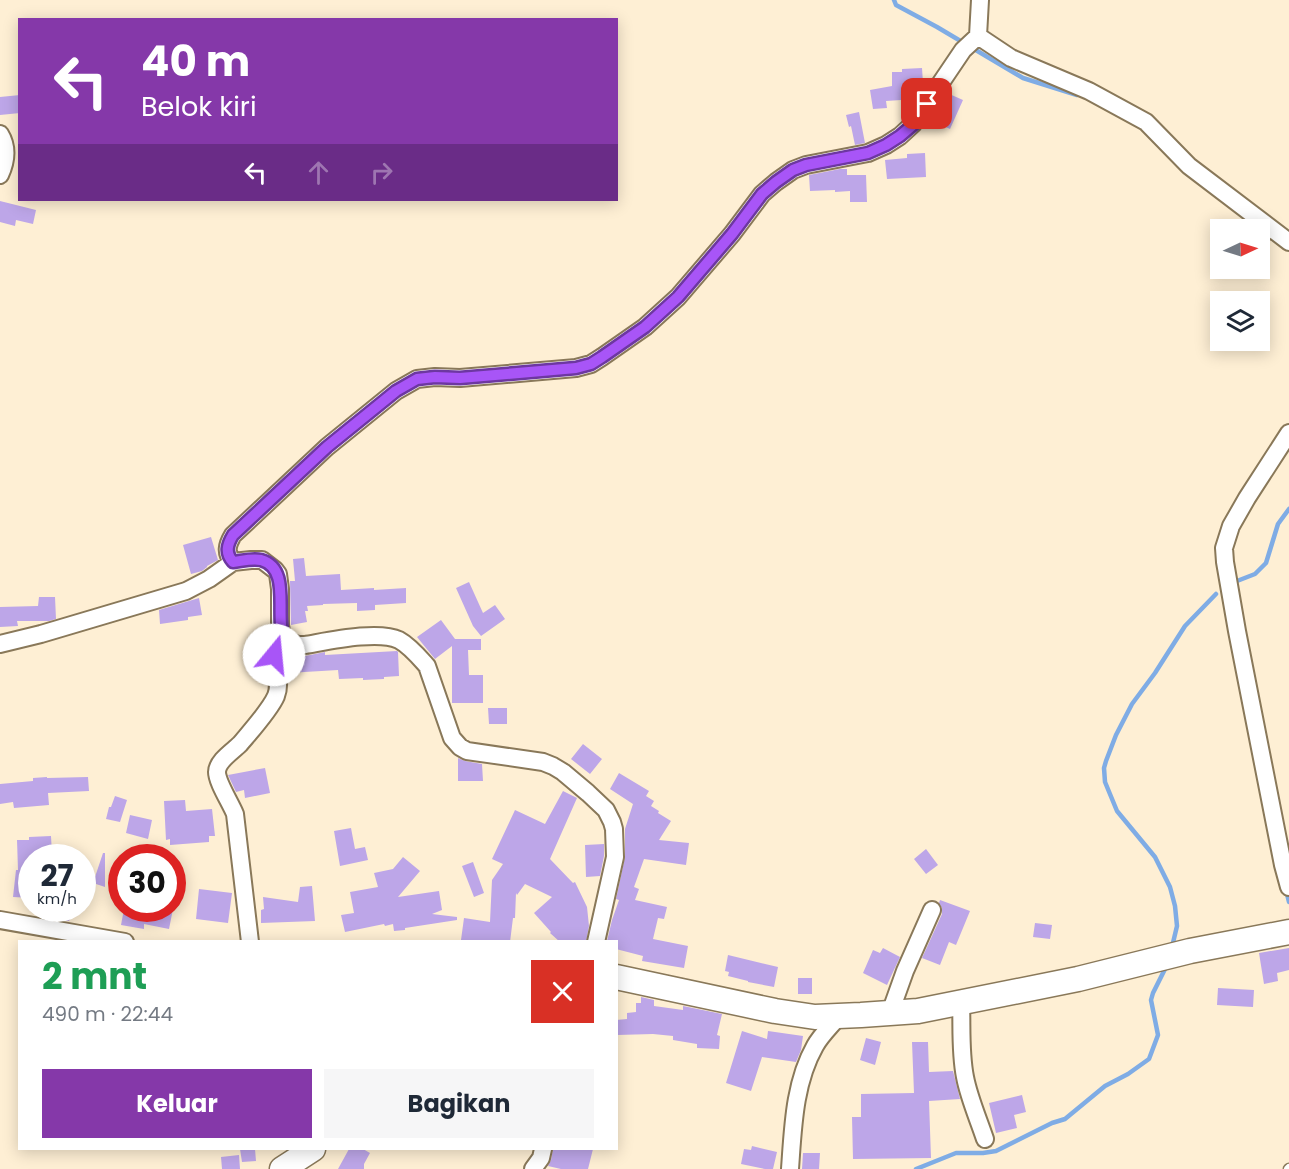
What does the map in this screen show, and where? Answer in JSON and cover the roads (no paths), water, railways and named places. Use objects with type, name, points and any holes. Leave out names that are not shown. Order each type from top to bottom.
[{"type":"main road","points":[[618,977],[775,1011],[815,1017],[890,1013],[918,1011],[1078,979],[1190,951],[1289,932]]},
{"type":"main road","points":[[282,1169],[311,1150]]},
{"type":"street","points":[[233,562],[227,548],[233,535],[327,447],[396,391],[417,379],[428,377],[460,378],[576,368],[591,364],[645,327],[678,297],[732,234],[762,194],[776,182],[793,170],[806,165],[868,153],[900,136],[914,124],[963,50],[978,36],[980,0]]},
{"type":"street","points":[[978,36],[1011,58],[1089,91],[1146,122],[1189,166],[1289,242]]},
{"type":"street","points":[[0,134],[5,147],[5,160],[0,175]]},
{"type":"street","points":[[1289,433],[1231,526],[1224,548],[1239,642],[1289,887]]},
{"type":"street","points":[[0,644],[186,591],[209,579],[233,562],[251,560],[262,560],[275,570],[280,579],[280,626],[285,641]]},
{"type":"street","points":[[250,940],[235,814],[219,781],[218,766],[239,744],[276,697],[278,687],[275,650],[278,645],[285,641],[306,645],[371,636],[398,639],[420,657],[427,666],[452,738],[460,747],[468,751],[543,762],[562,772],[606,810],[614,829],[615,858],[596,940]]},
{"type":"street","points":[[890,1013],[905,971],[932,910]]},
{"type":"street","points":[[0,920],[114,940]]},
{"type":"street","points":[[961,1002],[962,1055],[965,1077],[985,1139]]},
{"type":"street","points":[[790,1169],[794,1112],[802,1080],[817,1043],[839,1016]]},
{"type":"street","points":[[533,1169],[541,1158],[543,1150]]},
{"type":"waterway","points":[[894,0],[896,5],[1023,78],[1077,95]]},
{"type":"waterway","points":[[1237,581],[1255,574],[1266,563],[1278,524],[1289,509]]},
{"type":"waterway","points":[[1172,947],[1177,926],[1170,887],[1155,857],[1117,811],[1105,782],[1104,768],[1116,735],[1132,704],[1185,626],[1216,594]]},
{"type":"waterway","points":[[1286,890],[1289,902]]},
{"type":"waterway","points":[[916,1169],[956,1153],[996,1151],[1052,1123],[1065,1119],[1105,1086],[1128,1074],[1149,1059],[1158,1035],[1151,1000],[1166,967]]}]
